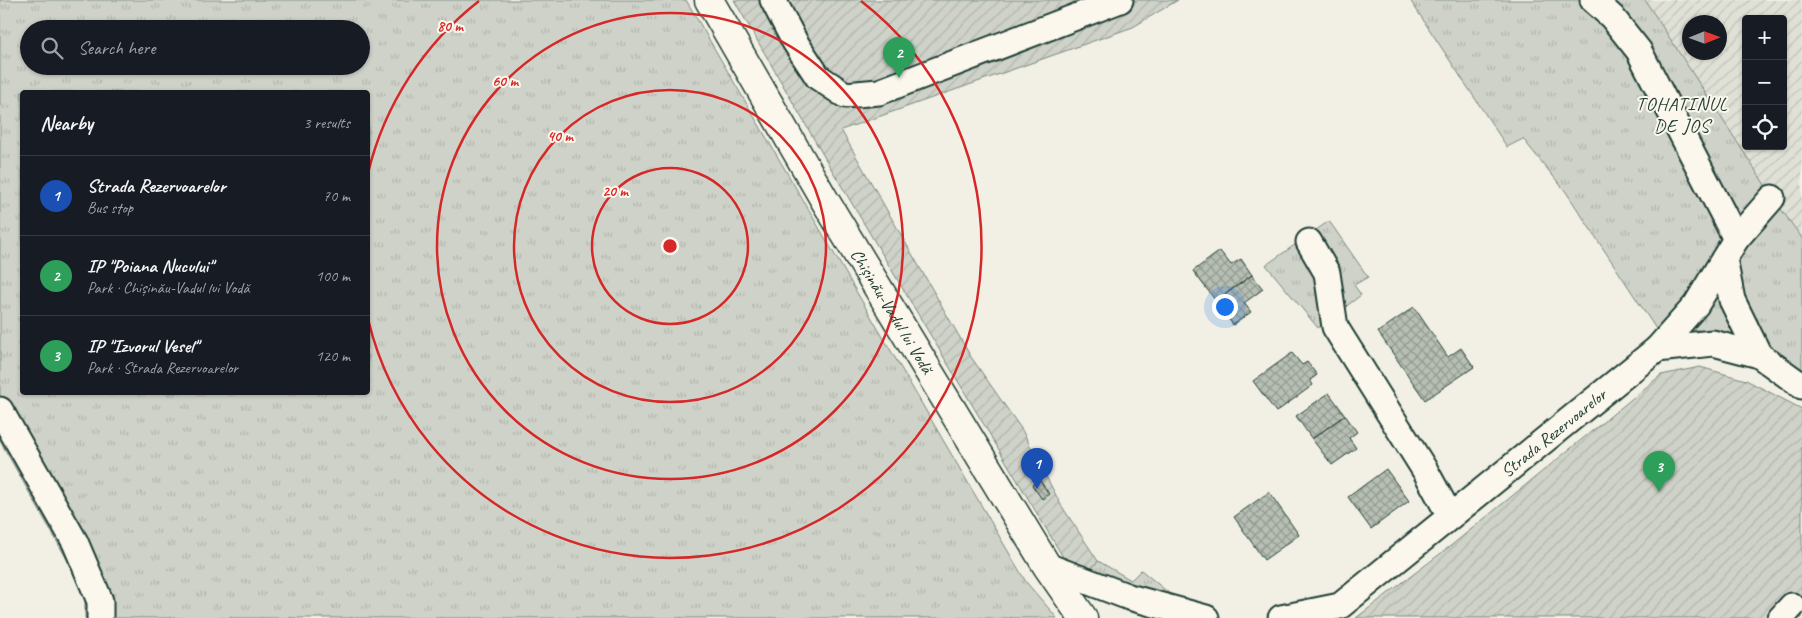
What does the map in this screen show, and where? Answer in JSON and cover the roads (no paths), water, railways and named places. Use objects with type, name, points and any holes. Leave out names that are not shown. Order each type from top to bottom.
[{"type":"main road","name":"Chișinău-Vadul lui Vodă","points":[[709,0],[824,199],[1047,566],[1084,618]]},
{"type":"street","points":[[773,0],[795,42],[818,77],[845,95],[879,92],[1120,0]]},
{"type":"street","points":[[1593,0],[1612,17],[1639,51],[1730,249],[1732,300],[1759,355]]},
{"type":"street","name":"Strada Rezervoarelor","points":[[1281,618],[1344,612],[1450,516],[1657,349],[1696,306],[1730,249],[1772,198]]},
{"type":"street","points":[[1308,242],[1327,273],[1335,327],[1426,472],[1450,516]]},
{"type":"street","points":[[1657,349],[1713,343],[1759,355],[1802,386]]},
{"type":"street","points":[[0,410],[75,542],[100,601],[100,618]]},
{"type":"street","points":[[1047,566],[1129,597],[1206,618]]},
{"type":"place","name":"IP \"Poiana Nucului\"","points":[[899,78]]},
{"type":"place","name":"Strada Rezervoarelor","points":[[1037,489]]},
{"type":"place","name":"IP \"Izvorul Vesel\"","points":[[1659,492]]},
{"type":"district","name":"TOHATINUL DE JOS","points":[[1682,114]]}]
